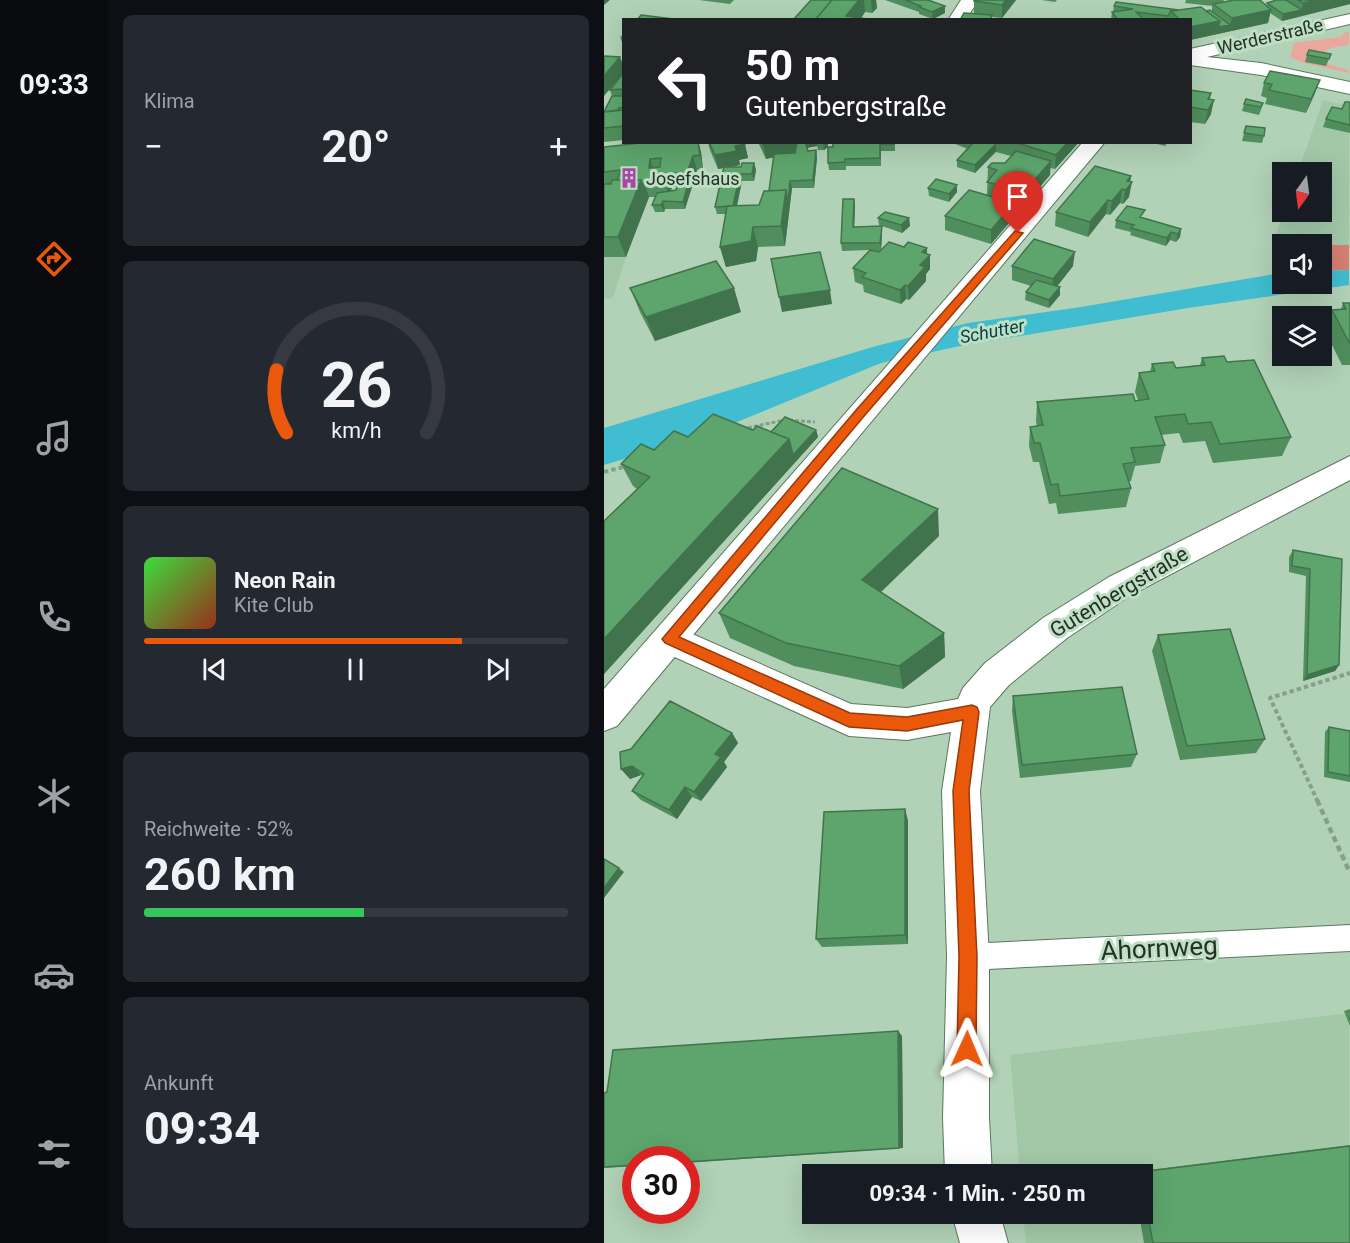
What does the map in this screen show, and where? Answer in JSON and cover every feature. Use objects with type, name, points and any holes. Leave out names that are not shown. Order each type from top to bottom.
[{"type":"street","points":[[957,18],[970,0]]},
{"type":"street","name":"Werderstraße","points":[[1192,55],[1350,19]]},
{"type":"street","points":[[1281,33],[1271,46],[1269,61],[1274,67],[1290,75]]},
{"type":"street","points":[[1192,61],[1290,75],[1350,88]]},
{"type":"street","points":[[604,716],[902,364],[938,326],[1093,144]]},
{"type":"street","name":"Gutenbergstraße","points":[[972,712],[975,699],[997,674],[1055,628],[1120,586],[1350,467]]},
{"type":"street","points":[[669,639],[849,720],[907,724],[972,712],[961,791],[968,957],[968,1164]]},
{"type":"street","points":[[979,1224],[984,1243]]},
{"type":"lane","name":"Ahornweg","points":[[968,957],[1350,938]]},
{"type":"path","points":[[742,429],[785,420],[824,422],[848,428]]},
{"type":"path","points":[[604,472],[630,465]]},
{"type":"path","points":[[1350,673],[1270,698],[1350,873]]},
{"type":"shaded area","points":[[1349,32],[1349,45],[1330,48],[1318,57],[1330,65],[1349,70],[1349,73],[1304,63],[1290,57],[1294,43],[1340,37]]},
{"type":"shaded area","points":[[1323,100],[1349,106],[1349,245],[1332,245],[1332,234],[1276,234],[1280,222],[1332,222],[1332,162],[1301,162]]},
{"type":"shaded area","points":[[604,209],[626,257],[613,298],[604,299]]},
{"type":"shaded area","points":[[1332,245],[1349,245],[1349,270],[1332,271]]},
{"type":"shaded area","points":[[1349,1013],[1349,1243],[1026,1243],[1024,1224],[1153,1224],[1153,1164],[1019,1164],[1010,1055]]},
{"type":"water","points":[[1349,270],[1349,285],[1332,287],[1332,271]]},
{"type":"water","name":"Schutter","points":[[1272,275],[1272,294],[1286,294],[960,346],[881,363],[710,433],[604,465],[604,428],[876,346],[968,323],[1081,307]]},
{"type":"building","points":[[811,0],[832,0],[817,18],[795,18]]},
{"type":"building","points":[[832,0],[859,0],[846,16],[861,18],[817,18]]},
{"type":"building","points":[[905,0],[928,0],[945,6],[932,12]]},
{"type":"building","points":[[974,0],[1006,0],[1002,5]]},
{"type":"building","points":[[1234,0],[1260,0],[1271,10],[1232,18],[1213,4]]},
{"type":"building","points":[[1274,0],[1286,0],[1302,10],[1283,14],[1267,3]]},
{"type":"building","points":[[1298,0],[1316,0],[1303,3]]},
{"type":"building","points":[[1116,2],[1179,10],[1171,11],[1168,16],[1136,12],[1142,18],[1116,18],[1112,12],[1133,9],[1114,6]]},
{"type":"building","points":[[1201,7],[1220,21],[1192,27],[1192,18],[1178,18],[1171,11]]},
{"type":"building","points":[[1210,10],[1230,25],[1218,27],[1220,21],[1206,11]]},
{"type":"building","points":[[964,13],[992,15],[991,18],[961,18]]},
{"type":"building","points":[[641,15],[666,18],[639,18]]},
{"type":"building","points":[[1309,50],[1331,54],[1329,59],[1307,55]]},
{"type":"building","points":[[604,56],[620,57],[604,76]]},
{"type":"building","points":[[1270,71],[1320,80],[1311,99],[1269,90],[1272,84],[1264,83]]},
{"type":"building","points":[[622,75],[622,89],[610,90]]},
{"type":"building","points":[[1192,90],[1211,93],[1208,99],[1214,100],[1208,110],[1192,107]]},
{"type":"building","points":[[612,96],[622,96],[622,107],[604,112]]},
{"type":"building","points":[[1246,99],[1263,103],[1261,107],[1244,104]]},
{"type":"building","points":[[1345,102],[1350,102],[1350,125],[1326,119],[1332,107],[1342,109]]},
{"type":"building","points":[[622,110],[622,126],[604,128],[604,112]]},
{"type":"building","points":[[1246,126],[1265,128],[1264,136],[1244,133]]},
{"type":"building","points":[[632,144],[698,144],[700,155],[693,156],[687,173],[668,173],[665,182],[644,183],[643,186],[641,180],[617,180],[621,170],[604,172],[604,147]],"holes":[[[661,158],[660,167],[649,168],[650,159]]]},
{"type":"building","points":[[710,144],[745,144],[735,146],[737,151],[715,155]]},
{"type":"building","points":[[797,144],[806,144],[808,151],[816,150],[813,180],[790,181],[788,203],[786,190],[769,191],[774,154],[795,153]]},
{"type":"building","points":[[833,144],[880,144],[880,158],[845,159],[845,162],[828,163],[828,147],[833,147]]},
{"type":"building","points":[[972,144],[996,144],[975,165],[957,160]]},
{"type":"building","points":[[1020,144],[1066,144],[1056,155]]},
{"type":"building","points":[[1016,151],[1051,161],[1024,192],[987,182],[997,170],[988,167],[992,163],[1005,163]]},
{"type":"building","points":[[742,163],[754,163],[752,174],[740,174],[733,206],[715,207],[724,167],[741,167]]},
{"type":"building","points":[[1095,166],[1131,176],[1127,181],[1132,182],[1126,190],[1122,189],[1112,201],[1108,200],[1090,222],[1056,212]]},
{"type":"building","points":[[936,179],[957,185],[949,194],[928,188]]},
{"type":"building","points":[[612,180],[641,180],[618,237],[604,237],[604,184],[611,184]]},
{"type":"building","points":[[679,180],[689,180],[683,202],[663,201],[661,205],[652,205],[657,193],[676,190]]},
{"type":"building","points":[[786,190],[781,226],[753,227],[751,241],[720,247],[727,206],[759,205],[764,191]]},
{"type":"building","points":[[969,190],[1014,203],[991,230],[945,216]]},
{"type":"building","points":[[843,199],[854,199],[853,227],[882,226],[880,243],[841,243]]},
{"type":"building","points":[[1127,206],[1145,210],[1140,217],[1181,229],[1178,234],[1171,232],[1167,238],[1131,228],[1134,225],[1116,220]]},
{"type":"building","points":[[885,212],[909,218],[901,225],[878,218]]},
{"type":"building","points":[[1034,239],[1075,252],[1053,279],[1012,266]]},
{"type":"building","points":[[889,242],[904,247],[908,242],[927,248],[922,252],[930,255],[920,265],[925,267],[908,286],[905,285],[900,290],[862,277],[866,273],[853,268],[870,250],[879,252]]},
{"type":"building","points":[[820,252],[830,290],[779,297],[771,259]]},
{"type":"building","points":[[716,261],[734,288],[646,317],[630,288]]},
{"type":"building","points":[[1036,280],[1060,287],[1049,300],[1026,292]]},
{"type":"building","points":[[1343,303],[1350,303],[1350,344],[1332,310],[1346,309]]},
{"type":"building","points":[[1224,356],[1227,362],[1254,360],[1291,437],[1220,444],[1211,422],[1188,424],[1185,414],[1155,417],[1165,445],[1131,448],[1135,462],[1123,464],[1131,488],[1060,496],[1058,484],[1051,485],[1040,443],[1034,443],[1030,427],[1043,425],[1037,402],[1133,394],[1135,401],[1149,399],[1139,373],[1155,371],[1152,364],[1173,362],[1176,368],[1205,365],[1202,358]]},
{"type":"building","points":[[713,414],[753,430],[757,426],[789,439],[604,639],[604,521],[650,477],[621,464],[641,444],[654,450],[674,431],[688,437]]},
{"type":"building","points":[[785,417],[816,430],[793,455],[789,439],[771,432]]},
{"type":"building","points":[[842,468],[938,509],[862,580],[944,633],[899,666],[786,643],[719,613]]},
{"type":"building","points":[[1293,550],[1342,559],[1339,665],[1307,675],[1310,569],[1292,566]]},
{"type":"building","points":[[1230,629],[1265,739],[1187,746],[1158,635]]},
{"type":"building","points":[[1122,687],[1137,754],[1022,765],[1013,696]]},
{"type":"building","points":[[670,701],[732,733],[715,754],[721,757],[694,792],[685,787],[669,810],[632,791],[644,774],[632,766],[621,769],[620,752],[631,749]]},
{"type":"building","points":[[1329,727],[1350,731],[1350,776],[1328,772]]},
{"type":"building","points":[[905,809],[905,935],[816,939],[824,812]]},
{"type":"building","points":[[604,859],[619,868],[604,888]]},
{"type":"building","points":[[898,1031],[899,1148],[700,1161],[700,1146],[622,1146],[622,1166],[604,1167],[604,1093],[607,1092],[613,1050]]},
{"type":"building","points":[[1350,1146],[1350,1243],[1153,1243],[1149,1224],[1153,1224],[1153,1170]]},
{"type":"place","name":"Josefshaus","points":[[629,178]]},
{"type":"route","points":[[967,1049],[968,957],[961,791],[972,712],[907,724],[849,720],[669,639],[902,364],[1018,233]]}]
